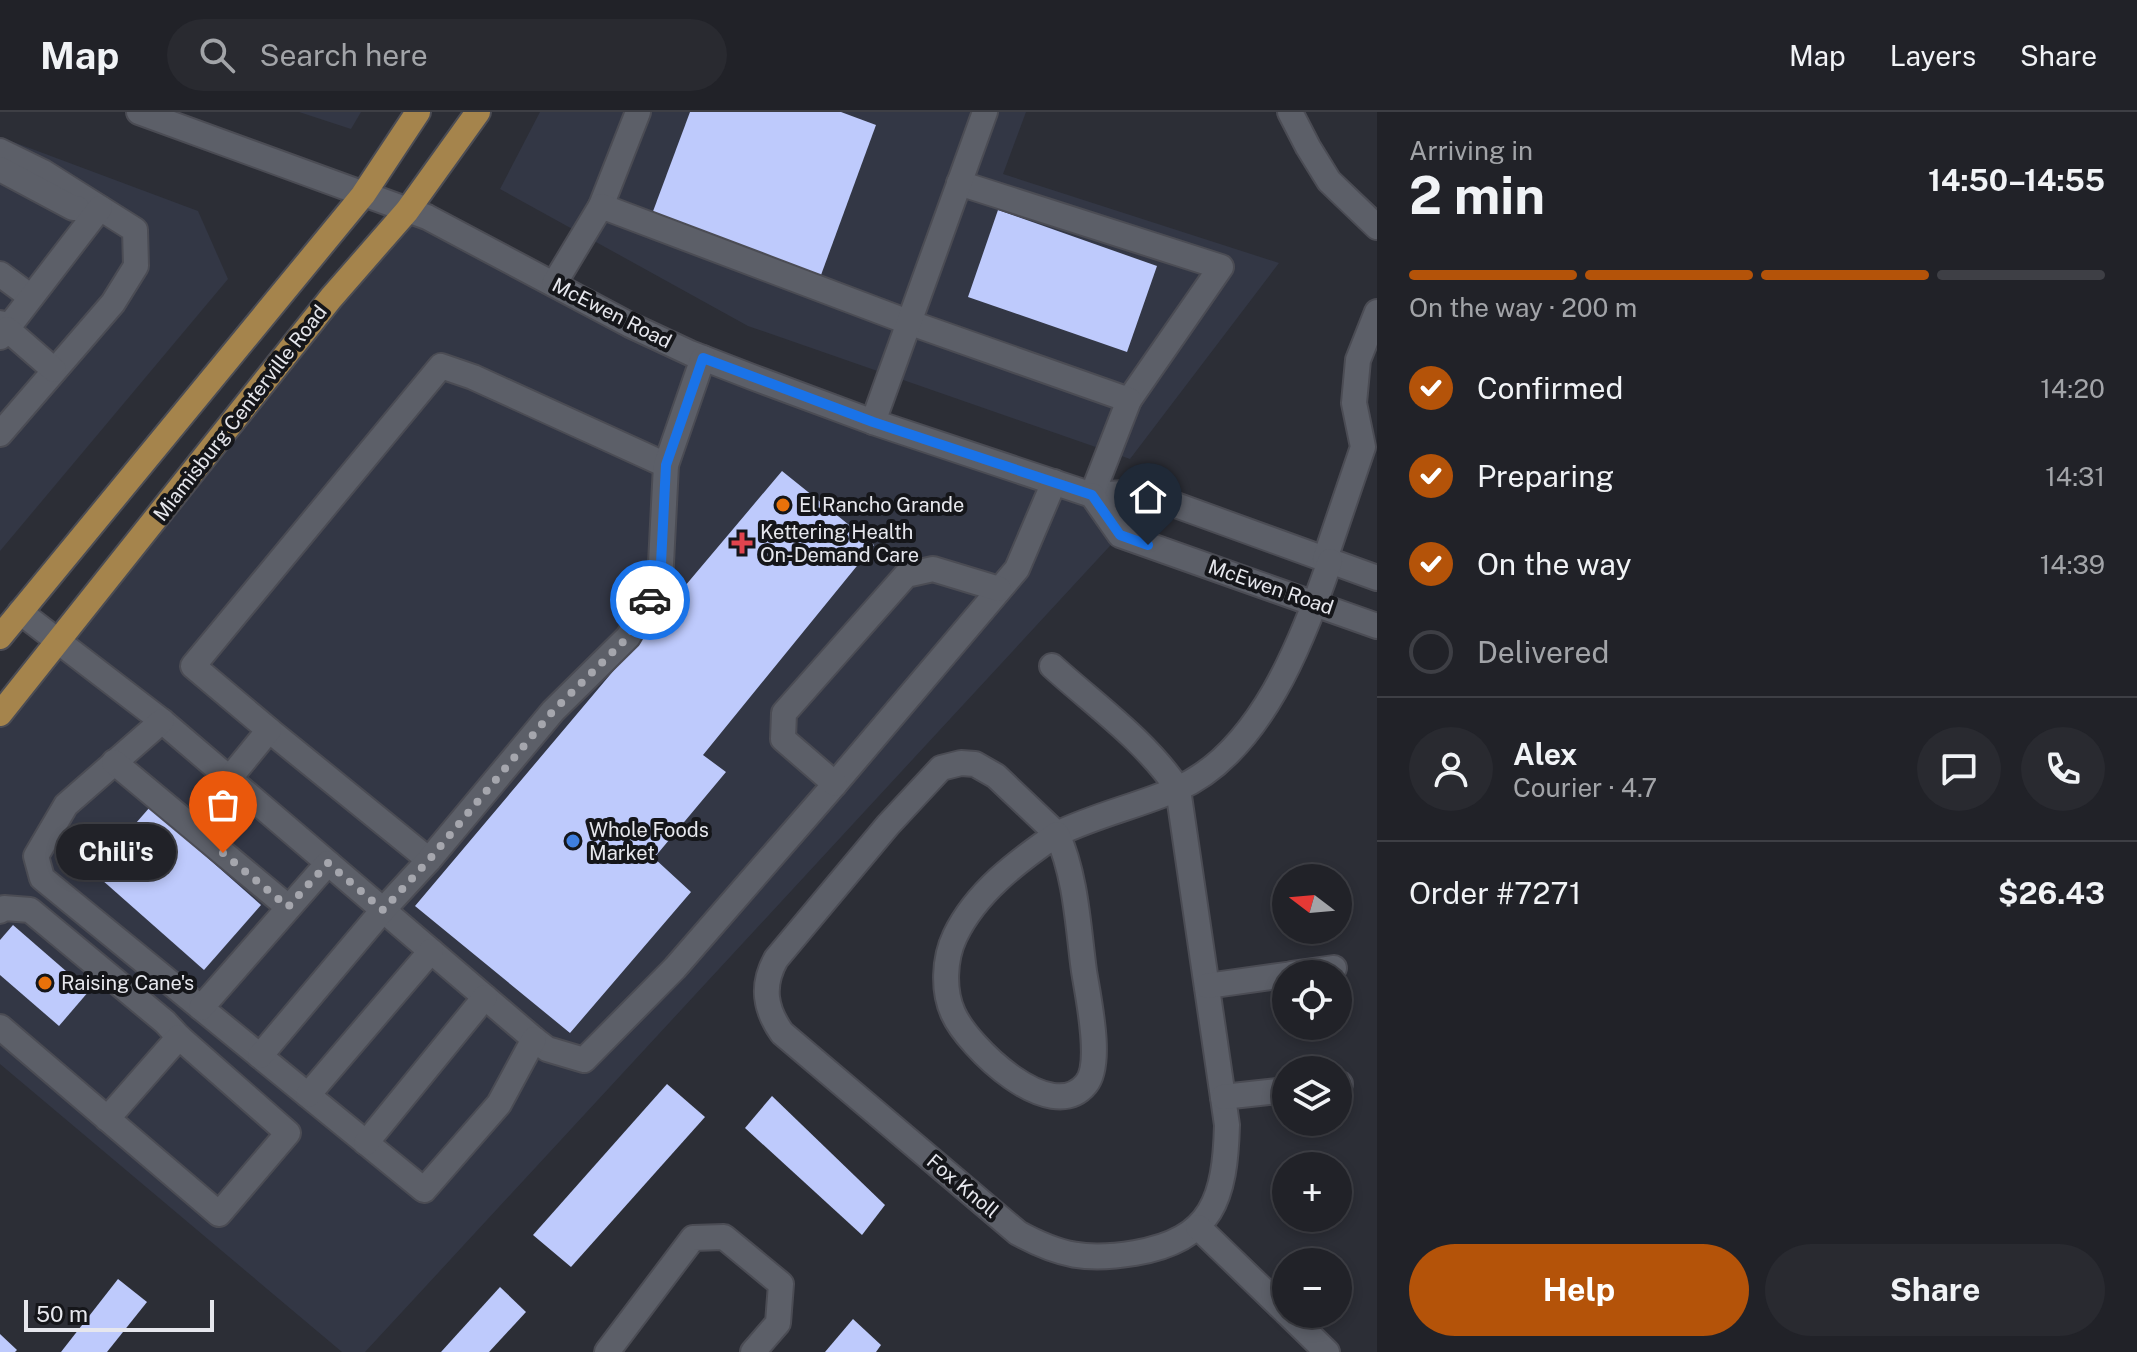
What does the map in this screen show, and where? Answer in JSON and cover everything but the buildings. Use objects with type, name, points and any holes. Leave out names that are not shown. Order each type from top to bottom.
[{"type":"main road","name":"Miamisburg Centerville Road","points":[[0,637],[363,195],[418,112]]},
{"type":"main road","name":"Miamisburg Centerville Road","points":[[0,714],[331,298],[407,211],[478,112]]},
{"type":"street","name":"McEwen Road","points":[[139,112],[458,231],[630,325],[703,358],[873,422],[1092,495],[1140,492],[1377,578]]},
{"type":"street","points":[[554,284],[601,206],[638,112]]},
{"type":"street","points":[[1290,112],[1329,181],[1377,227]]},
{"type":"street","points":[[873,422],[981,113]]},
{"type":"street","points":[[0,151],[43,172],[135,230],[136,266],[113,303],[0,434]]},
{"type":"street","points":[[0,169],[73,208],[100,208]]},
{"type":"street","points":[[959,183],[1221,267],[1129,400],[1092,495]]},
{"type":"street","points":[[601,206],[908,322],[1129,400]]},
{"type":"street","points":[[54,370],[2,329],[100,208]]},
{"type":"street","points":[[0,274],[31,297]]},
{"type":"street","points":[[1178,789],[1207,772],[1259,715],[1280,681],[1316,602],[1363,447],[1354,403],[1358,360],[1377,312]]},
{"type":"street","points":[[260,1056],[553,711],[628,637],[660,583],[666,465],[703,358]]},
{"type":"street","points":[[429,860],[193,666],[441,366],[473,377],[666,465]]},
{"type":"street","points":[[20,612],[162,721],[534,1039],[547,1049],[584,1060],[675,968],[1017,569],[1054,482]]},
{"type":"street","name":"McEwen Road","points":[[1092,495],[1120,535],[1377,626]]},
{"type":"street","points":[[835,784],[783,739],[784,713],[906,575],[933,569],[999,589]]},
{"type":"street","name":"Fox Knoll","points":[[1052,666],[1149,753],[1165,769],[1178,789],[1227,1125],[1226,1159],[1220,1187],[1210,1211],[1198,1227],[1164,1248],[1104,1258],[1074,1256],[1045,1248],[1006,1223],[782,1033],[772,1019],[766,986],[776,959],[888,825],[941,768],[961,763],[975,764],[996,776],[1057,834],[1068,856],[1089,1000],[1094,1059],[1093,1071],[1078,1092],[1065,1097],[1037,1092],[988,1059],[968,1037],[953,1013],[946,987],[948,958],[954,938],[966,918],[997,881],[1057,834],[1088,819],[1178,789]]},
{"type":"street","points":[[162,721],[66,805],[36,856],[42,878],[424,1190],[499,1104],[534,1039]]},
{"type":"street","points":[[229,779],[269,730]]},
{"type":"street","points":[[114,762],[288,907]]},
{"type":"street","points":[[201,1008],[328,863]]},
{"type":"street","points":[[0,911],[4,908],[30,910],[165,1022],[288,1133],[219,1214],[0,1027]]},
{"type":"street","points":[[308,1095],[431,951]]},
{"type":"street","points":[[1207,986],[1272,976]]},
{"type":"street","points":[[366,1143],[485,997]]},
{"type":"street","points":[[107,1119],[179,1037]]},
{"type":"street","points":[[1223,1097],[1272,1092]]},
{"type":"street","points":[[1198,1227],[1272,1299]]},
{"type":"street","points":[[607,1352],[693,1238],[724,1237],[781,1284],[778,1323],[753,1352]]},
{"type":"street","points":[[1302,1328],[1327,1352]]},
{"type":"shaded area","points":[[299,112],[361,112],[351,129]]},
{"type":"shaded area","points":[[540,112],[1026,112],[1003,174],[1279,263],[1130,459],[748,326],[500,189]]},
{"type":"shaded area","points":[[0,137],[198,211],[228,279],[0,551]]},
{"type":"shaded area","points":[[407,211],[630,325],[1092,495],[1120,535],[365,1352],[342,1352],[0,1064],[0,714]]},
{"type":"way so far","points":[[223,853],[288,907],[328,863],[383,910],[429,860],[553,711],[628,637],[650,600]]},
{"type":"place","name":"El Rancho Grande","points":[[783,505]]},
{"type":"place","name":"Kettering Health On-Demand Care","points":[[742,543]]},
{"type":"place","name":"Whole Foods Market","points":[[573,841]]},
{"type":"place","name":"Chili's","points":[[223,853]]},
{"type":"place","name":"Raising Cane's","points":[[45,983]]},
{"type":"route","points":[[650,600],[660,583],[666,465],[703,358],[873,422],[1092,495],[1120,535],[1148,545]]}]
